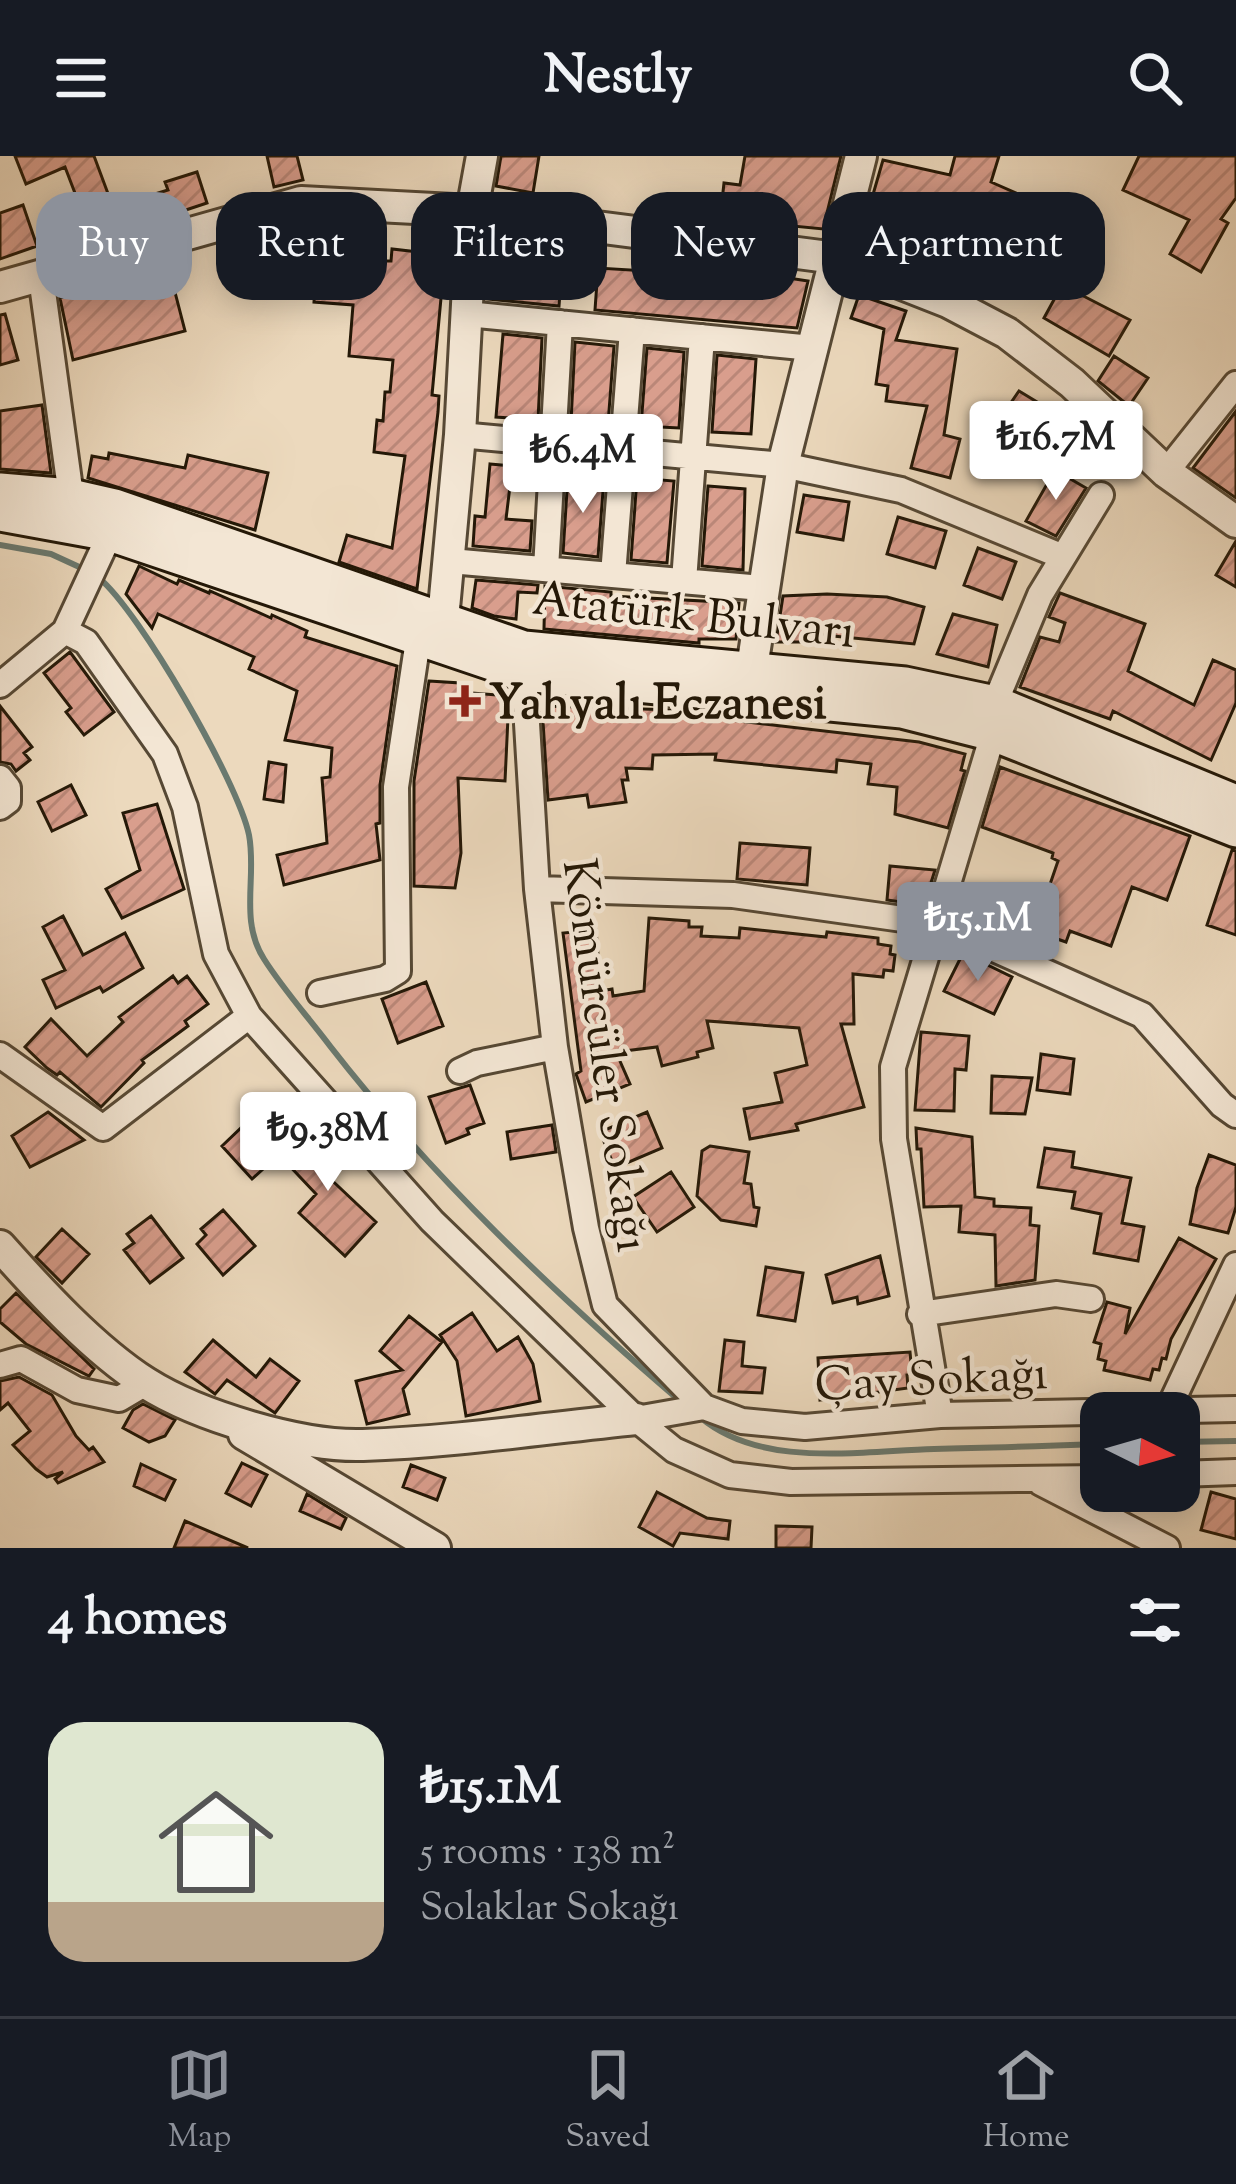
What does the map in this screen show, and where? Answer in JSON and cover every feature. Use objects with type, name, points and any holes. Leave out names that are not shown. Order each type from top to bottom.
[{"type":"main road","name":"Atatürk Bulvarı","points":[[0,490],[71,496],[115,506],[524,674],[749,680]]},
{"type":"main road","name":"Atatürk Bulvarı","points":[[0,514],[97,561],[434,636],[749,680],[902,711],[994,719],[1236,802]]},
{"type":"main road","name":"Atatürk Bulvarı","points":[[994,719],[1236,830]]},
{"type":"street","points":[[475,192],[482,156]]},
{"type":"street","points":[[852,192],[861,156]]},
{"type":"street","points":[[192,233],[301,202],[411,208]]},
{"type":"street","points":[[607,228],[822,256]]},
{"type":"street","points":[[0,287],[36,278]]},
{"type":"street","points":[[44,300],[71,496]]},
{"type":"street","points":[[320,993],[386,979],[398,971],[396,787],[450,561],[467,300]]},
{"type":"street","points":[[749,680],[783,465],[825,300]]},
{"type":"street","points":[[943,300],[1007,333],[1072,382],[1166,472],[1236,522]]},
{"type":"street","points":[[466,314],[812,348]]},
{"type":"street","points":[[545,569],[560,323]]},
{"type":"street","points":[[614,575],[632,330]]},
{"type":"street","points":[[684,581],[702,337]]},
{"type":"street","points":[[1166,472],[1236,384]]},
{"type":"street","points":[[460,435],[783,465],[901,490],[1061,556]]},
{"type":"street","points":[[940,1415],[894,1139],[893,1067],[994,719],[1040,595],[1101,494]]},
{"type":"street","points":[[0,685],[65,631],[97,561]]},
{"type":"street","points":[[450,561],[762,588]]},
{"type":"street","points":[[65,631],[86,642],[165,754],[185,807],[216,953],[249,1016],[432,1221],[636,1419],[674,1450],[730,1474],[791,1482],[1080,1479]]},
{"type":"street","name":"Kömürcüler Sokağı","points":[[524,674],[537,889],[555,1047],[586,1228],[605,1305],[704,1407]]},
{"type":"street","points":[[0,778],[9,795],[0,807]]},
{"type":"street","points":[[537,889],[733,895],[938,924],[1142,1015],[1222,1105],[1236,1114]]},
{"type":"street","points":[[0,1055],[104,1128],[249,1016]]},
{"type":"street","points":[[460,1071],[476,1063],[555,1047]]},
{"type":"street","points":[[0,1246],[50,1303],[146,1383],[205,1411],[435,1548]]},
{"type":"street","points":[[1176,1392],[1236,1265]]},
{"type":"street","points":[[920,1314],[1056,1294],[1091,1299]]},
{"type":"street","points":[[0,1365],[21,1358],[77,1390],[119,1399],[146,1383]]},
{"type":"street","points":[[205,1411],[287,1435],[360,1445],[636,1419],[704,1407]]},
{"type":"street","name":"Çay Sokağı","points":[[704,1407],[742,1421],[805,1427],[940,1415],[1080,1412]]},
{"type":"street","name":"Çay Sokağı","points":[[1200,1410],[1236,1409]]},
{"type":"street","points":[[1200,1473],[1236,1472]]},
{"type":"street","points":[[1037,1481],[1167,1548]]},
{"type":"building","points":[[15,156],[94,156],[107,192],[75,192],[65,167],[26,184]]},
{"type":"building","points":[[267,156],[297,156],[303,180],[274,187]]},
{"type":"building","points":[[501,156],[539,156],[533,192],[496,186]]},
{"type":"building","points":[[745,156],[841,156],[832,192],[822,192],[822,229],[798,227],[798,192],[723,192],[724,183],[740,185]]},
{"type":"building","points":[[955,156],[999,156],[991,182],[1014,192],[874,192],[883,160],[950,175]]},
{"type":"building","points":[[1139,156],[1236,156],[1236,198],[1221,219],[1228,223],[1201,272],[1170,254],[1189,220],[1123,190]]},
{"type":"building","points":[[197,172],[207,203],[192,208],[192,192],[161,192],[168,190],[165,182]]},
{"type":"building","points":[[23,205],[36,246],[0,259],[0,213]]},
{"type":"building","points":[[392,249],[411,251],[411,300],[441,300],[432,395],[439,396],[438,412],[417,589],[339,562],[347,535],[392,548],[405,456],[374,452],[393,360],[349,356],[353,305],[314,302],[387,300],[387,261],[391,261]]},
{"type":"building","points":[[607,269],[631,270],[631,300],[798,300],[798,279],[808,281],[797,328],[595,310],[596,300],[607,300]]},
{"type":"building","points":[[60,300],[177,300],[185,331],[73,360]]},
{"type":"building","points":[[497,300],[559,300],[559,306]]},
{"type":"building","points":[[857,300],[874,300],[906,311],[896,340],[957,349],[944,435],[960,439],[950,478],[911,468],[927,406],[886,401],[888,386],[876,384],[884,329],[851,318]]},
{"type":"building","points":[[1054,300],[1091,300],[1130,320],[1109,356],[1044,318]]},
{"type":"building","points":[[5,314],[18,360],[0,365],[0,315]]},
{"type":"building","points":[[503,334],[542,338],[538,420],[496,417]]},
{"type":"building","points":[[575,342],[614,346],[608,424],[571,422]]},
{"type":"building","points":[[647,348],[684,352],[679,428],[641,426]]},
{"type":"building","points":[[717,355],[756,359],[751,434],[712,432]]},
{"type":"building","points":[[1114,356],[1148,378],[1129,406],[1098,381]]},
{"type":"building","points":[[1019,391],[1075,425],[1052,459],[995,426]]},
{"type":"building","points":[[42,405],[51,473],[0,469],[0,411]]},
{"type":"building","points":[[1236,411],[1236,498],[1193,468]]},
{"type":"building","points":[[109,453],[185,468],[188,455],[268,473],[255,530],[88,478],[92,456],[108,459]]},
{"type":"building","points":[[490,464],[535,468],[534,488],[510,486],[506,519],[532,521],[530,551],[473,546],[475,516],[485,517]]},
{"type":"building","points":[[1055,470],[1086,488],[1056,536],[1026,521]]},
{"type":"building","points":[[568,475],[604,478],[598,557],[563,553]]},
{"type":"building","points":[[637,478],[674,481],[667,563],[631,560]]},
{"type":"building","points":[[708,486],[745,489],[743,570],[702,566]]},
{"type":"building","points":[[804,495],[849,502],[843,540],[797,532]]},
{"type":"building","points":[[898,517],[946,531],[935,568],[887,554]]},
{"type":"building","points":[[1236,541],[1236,587],[1216,575]]},
{"type":"building","points":[[978,548],[1016,562],[1002,599],[964,585]]},
{"type":"building","points":[[139,566],[177,584],[179,580],[272,615],[307,631],[305,637],[397,666],[380,785],[380,823],[376,824],[380,860],[284,885],[277,855],[327,843],[322,778],[330,777],[332,748],[285,740],[297,691],[249,669],[254,657],[158,614],[152,628],[126,594]]},
{"type":"building","points":[[476,580],[538,585],[537,593],[518,592],[516,619],[494,616],[472,608]]},
{"type":"building","points":[[545,586],[611,592],[611,596],[739,603],[736,639],[699,639],[699,643],[544,629]]},
{"type":"building","points":[[1060,593],[1145,624],[1128,671],[1194,705],[1213,660],[1236,670],[1236,703],[1211,760],[1113,711],[1110,719],[1020,687],[1040,637],[1059,642],[1065,623],[1049,617]]},
{"type":"building","points":[[783,596],[887,597],[924,607],[914,644],[812,634],[812,642],[776,642]]},
{"type":"building","points":[[953,614],[997,625],[988,667],[937,654]]},
{"type":"building","points":[[70,652],[114,712],[84,735],[66,712],[71,708],[44,673]]},
{"type":"building","points":[[429,681],[460,683],[459,692],[509,696],[505,781],[458,778],[461,853],[455,888],[414,886],[414,781]]},
{"type":"building","points":[[0,706],[32,747],[24,753],[30,760],[16,771],[11,764],[0,762]]},
{"type":"building","points":[[542,706],[676,710],[919,742],[965,754],[961,770],[965,771],[948,828],[895,814],[897,787],[868,784],[871,764],[837,760],[836,772],[715,760],[716,754],[653,755],[652,769],[626,768],[628,780],[622,780],[626,802],[589,807],[587,795],[548,800]]},
{"type":"building","points":[[269,762],[286,765],[283,802],[264,799]]},
{"type":"building","points":[[1000,767],[1190,836],[1167,900],[1132,887],[1111,946],[1070,931],[1066,942],[1034,931],[1058,861],[1053,853],[982,827]]},
{"type":"building","points":[[71,785],[86,815],[52,831],[38,802]]},
{"type":"building","points":[[157,804],[184,889],[122,918],[106,889],[140,870],[123,813]]},
{"type":"building","points":[[740,843],[810,848],[807,885],[737,879]]},
{"type":"building","points":[[1232,850],[1236,851],[1236,935],[1207,925]]},
{"type":"building","points":[[890,866],[935,870],[924,905],[887,900]]},
{"type":"building","points":[[63,916],[83,955],[125,933],[143,968],[103,992],[100,987],[56,1008],[43,980],[65,970],[43,927]]},
{"type":"building","points":[[649,918],[689,921],[689,927],[702,927],[701,936],[739,938],[740,928],[826,937],[827,932],[878,938],[878,944],[891,946],[893,971],[884,970],[883,977],[853,974],[854,1024],[841,1024],[864,1107],[796,1124],[798,1130],[750,1139],[744,1109],[782,1102],[775,1073],[807,1065],[799,1028],[707,1021],[713,1048],[662,1066],[657,1047],[616,1052],[630,1084],[586,1102],[576,1074],[581,1071],[563,933],[596,930],[601,991],[612,989],[613,996],[644,991]]},
{"type":"building","points":[[963,953],[1012,977],[994,1014],[944,991]]},
{"type":"building","points":[[173,976],[178,983],[187,976],[208,1004],[185,1021],[188,1026],[142,1060],[101,1107],[25,1047],[51,1019],[87,1056],[123,1022],[119,1017]]},
{"type":"building","points":[[426,982],[443,1026],[398,1043],[382,999]]},
{"type":"building","points":[[921,1032],[969,1036],[966,1070],[955,1069],[954,1111],[915,1110]]},
{"type":"building","points":[[1041,1054],[1074,1059],[1070,1094],[1037,1090]]},
{"type":"building","points":[[992,1076],[1032,1078],[1025,1114],[991,1113]]},
{"type":"building","points":[[470,1085],[484,1123],[446,1143],[429,1097]]},
{"type":"building","points":[[48,1112],[84,1140],[30,1167],[12,1136]]},
{"type":"building","points":[[647,1112],[662,1148],[615,1168],[600,1132]]},
{"type":"building","points":[[552,1125],[556,1152],[511,1159],[507,1132]]},
{"type":"building","points":[[315,1126],[340,1151],[321,1170],[376,1222],[345,1256],[299,1213],[316,1194],[283,1159]]},
{"type":"building","points":[[242,1127],[273,1160],[252,1179],[222,1146]]},
{"type":"building","points":[[916,1128],[972,1137],[975,1197],[994,1199],[994,1206],[1031,1208],[1030,1225],[1039,1226],[1035,1280],[996,1286],[995,1235],[959,1232],[961,1206],[924,1207]]},
{"type":"building","points":[[710,1146],[749,1152],[744,1183],[751,1184],[754,1207],[759,1208],[756,1226],[721,1220],[697,1196],[702,1151]]},
{"type":"building","points":[[1045,1148],[1074,1152],[1072,1167],[1131,1178],[1122,1223],[1144,1227],[1138,1261],[1094,1253],[1101,1214],[1072,1208],[1075,1192],[1038,1187]]},
{"type":"building","points":[[1209,1155],[1236,1165],[1236,1207],[1228,1233],[1190,1224]]},
{"type":"building","points":[[671,1172],[694,1207],[657,1232],[633,1197]]},
{"type":"building","points":[[223,1210],[255,1246],[223,1275],[197,1244],[206,1235],[201,1229]]},
{"type":"building","points":[[151,1216],[183,1258],[150,1283],[124,1250],[134,1243],[127,1234]]},
{"type":"building","points":[[62,1229],[89,1254],[62,1283],[36,1257]]},
{"type":"building","points":[[1179,1238],[1216,1259],[1171,1339],[1166,1359],[1162,1358],[1159,1370],[1153,1369],[1150,1380],[1104,1370],[1106,1361],[1098,1359],[1101,1344],[1094,1342],[1107,1302],[1130,1308],[1125,1334]]},
{"type":"building","points":[[880,1256],[889,1296],[858,1304],[857,1297],[833,1303],[826,1275]]},
{"type":"building","points":[[766,1267],[803,1273],[795,1321],[758,1315]]},
{"type":"building","points":[[16,1293],[94,1369],[89,1376],[26,1344],[0,1322],[0,1309]]},
{"type":"building","points":[[472,1313],[497,1351],[518,1337],[533,1364],[540,1401],[466,1416],[457,1361],[440,1335]]},
{"type":"building","points":[[409,1316],[442,1342],[403,1389],[409,1414],[367,1424],[356,1381],[402,1370],[380,1351]]},
{"type":"building","points":[[213,1340],[256,1377],[270,1359],[299,1381],[275,1413],[227,1380],[215,1394],[185,1372]]},
{"type":"building","points":[[725,1340],[744,1342],[742,1366],[765,1368],[762,1393],[719,1391]]},
{"type":"building","points":[[910,1352],[908,1388],[820,1400],[818,1358]]},
{"type":"building","points":[[19,1377],[52,1395],[76,1436],[104,1462],[58,1483],[55,1479],[63,1472],[47,1477],[36,1469],[13,1445],[30,1431],[8,1403],[0,1410],[0,1381]]},
{"type":"building","points":[[143,1404],[175,1420],[165,1436],[149,1442],[123,1428],[133,1410]]},
{"type":"building","points":[[242,1463],[267,1475],[251,1506],[226,1493]]},
{"type":"building","points":[[141,1464],[175,1480],[165,1500],[134,1486]]},
{"type":"building","points":[[411,1465],[445,1478],[437,1500],[403,1487]]},
{"type":"building","points":[[657,1492],[707,1518],[730,1521],[728,1539],[680,1533],[673,1546],[639,1527]]},
{"type":"building","points":[[1211,1492],[1236,1499],[1236,1539],[1201,1530]]},
{"type":"building","points":[[307,1494],[346,1518],[341,1529],[300,1511]]},
{"type":"building","points":[[185,1521],[248,1548],[174,1548]]},
{"type":"building","points":[[776,1526],[812,1527],[811,1548],[776,1548]]},
{"type":"waterway","points":[[0,545],[51,554],[88,571]]},
{"type":"waterway","points":[[99,578],[162,660],[227,777],[249,835],[252,929],[271,970],[369,1094],[452,1187],[541,1276],[680,1401]]},
{"type":"waterway","points":[[700,1417],[725,1433],[781,1451],[1080,1445]]},
{"type":"waterway","points":[[1200,1442],[1236,1441]]},
{"type":"place","name":"Yahyalı Eczanesi","points":[[465,701]]}]
